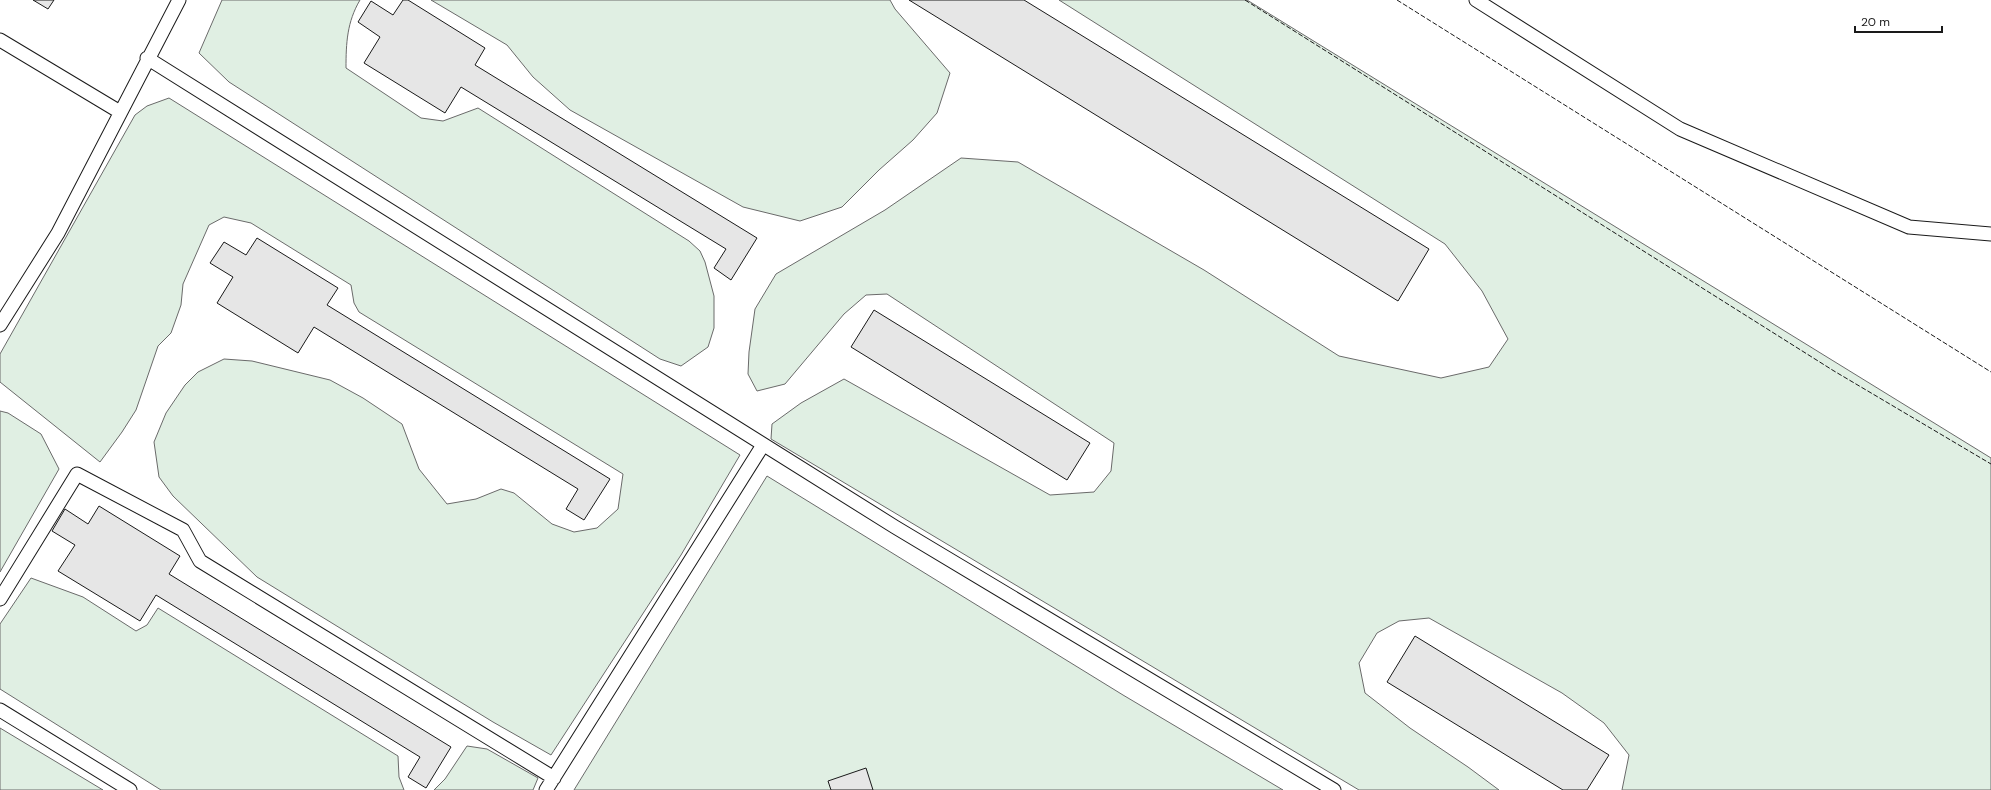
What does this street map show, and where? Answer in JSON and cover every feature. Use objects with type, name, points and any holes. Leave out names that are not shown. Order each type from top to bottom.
[{"type":"lane","points":[[0,325],[58,233],[147,58],[179,0]]},
{"type":"lane","points":[[1476,0],[1680,129],[1909,228],[1991,234]]},
{"type":"lane","points":[[0,40],[120,112]]},
{"type":"lane","points":[[147,58],[895,528],[1334,790]]},
{"type":"lane","points":[[546,790],[763,445]]},
{"type":"lane","points":[[0,599],[77,474],[183,530],[200,561],[554,778]]},
{"type":"lane","points":[[0,710],[130,790]]},
{"type":"green space","points":[[222,0],[360,0],[352,16],[348,33],[346,68],[421,118],[443,121],[478,108],[689,241],[700,251],[705,262],[714,296],[714,328],[708,347],[681,366],[660,359],[229,82],[199,53]]},
{"type":"green space","points":[[431,0],[890,0],[895,9],[950,73],[937,113],[913,140],[879,170],[842,207],[800,221],[743,207],[570,110],[533,77],[507,45]]},
{"type":"green space","points":[[1059,0],[1247,0],[1991,458],[1991,790],[1622,790],[1629,755],[1604,723],[1562,693],[1429,618],[1399,621],[1377,633],[1359,663],[1365,693],[1410,728],[1499,790],[1359,790],[771,439],[772,424],[801,403],[844,379],[1050,495],[1094,492],[1111,471],[1114,443],[887,294],[866,295],[844,314],[785,384],[757,391],[748,374],[749,352],[755,309],[776,274],[885,210],[961,158],[1018,162],[1204,270],[1339,356],[1441,378],[1489,367],[1508,339],[1482,291],[1445,244]]},
{"type":"green space","points":[[169,98],[740,455],[681,555],[551,755],[493,722],[257,577],[173,496],[159,477],[154,442],[166,413],[185,385],[198,372],[224,359],[252,361],[330,380],[363,398],[402,424],[419,469],[447,504],[476,499],[501,489],[514,493],[552,524],[574,532],[597,528],[618,509],[623,474],[359,312],[354,303],[351,285],[251,223],[224,217],[209,225],[183,284],[181,305],[171,333],[158,346],[136,410],[100,462],[0,382],[0,354],[135,115],[147,106]]},
{"type":"green space","points":[[0,411],[8,413],[41,434],[59,469],[0,572]]},
{"type":"green space","points":[[767,476],[1123,695],[1283,790],[574,790]]},
{"type":"green space","points":[[31,578],[83,597],[136,631],[147,625],[158,608],[398,756],[399,777],[404,790],[161,790],[0,689],[0,624]]},
{"type":"green space","points":[[0,728],[103,790],[0,790]]},
{"type":"green space","points":[[467,746],[487,749],[538,778],[533,790],[434,790],[445,779]]},
{"type":"building","points":[[33,0],[54,0],[48,9]]},
{"type":"building","points":[[403,0],[408,0],[485,48],[475,65],[757,238],[731,280],[714,268],[726,249],[461,87],[445,113],[364,63],[380,37],[358,22],[371,1],[393,15]]},
{"type":"building","points":[[909,0],[1024,0],[1429,249],[1398,301]]},
{"type":"building","points":[[257,238],[338,288],[327,305],[610,479],[584,520],[566,509],[578,489],[314,327],[298,353],[217,303],[233,277],[210,263],[224,242],[246,255]]},
{"type":"building","points":[[874,310],[1090,443],[1067,480],[851,347]]},
{"type":"building","points":[[99,506],[180,556],[169,574],[451,747],[426,788],[408,777],[420,757],[156,595],[140,621],[58,571],[75,545],[52,531],[65,509],[88,524]]},
{"type":"building","points":[[1415,636],[1609,755],[1587,790],[1563,790],[1387,682]]},
{"type":"building","points":[[866,768],[873,790],[831,790],[828,781]]},
{"type":"fence","points":[[1245,0],[1834,371],[1991,464]]},
{"type":"fence","points":[[1397,0],[1991,372]]}]
